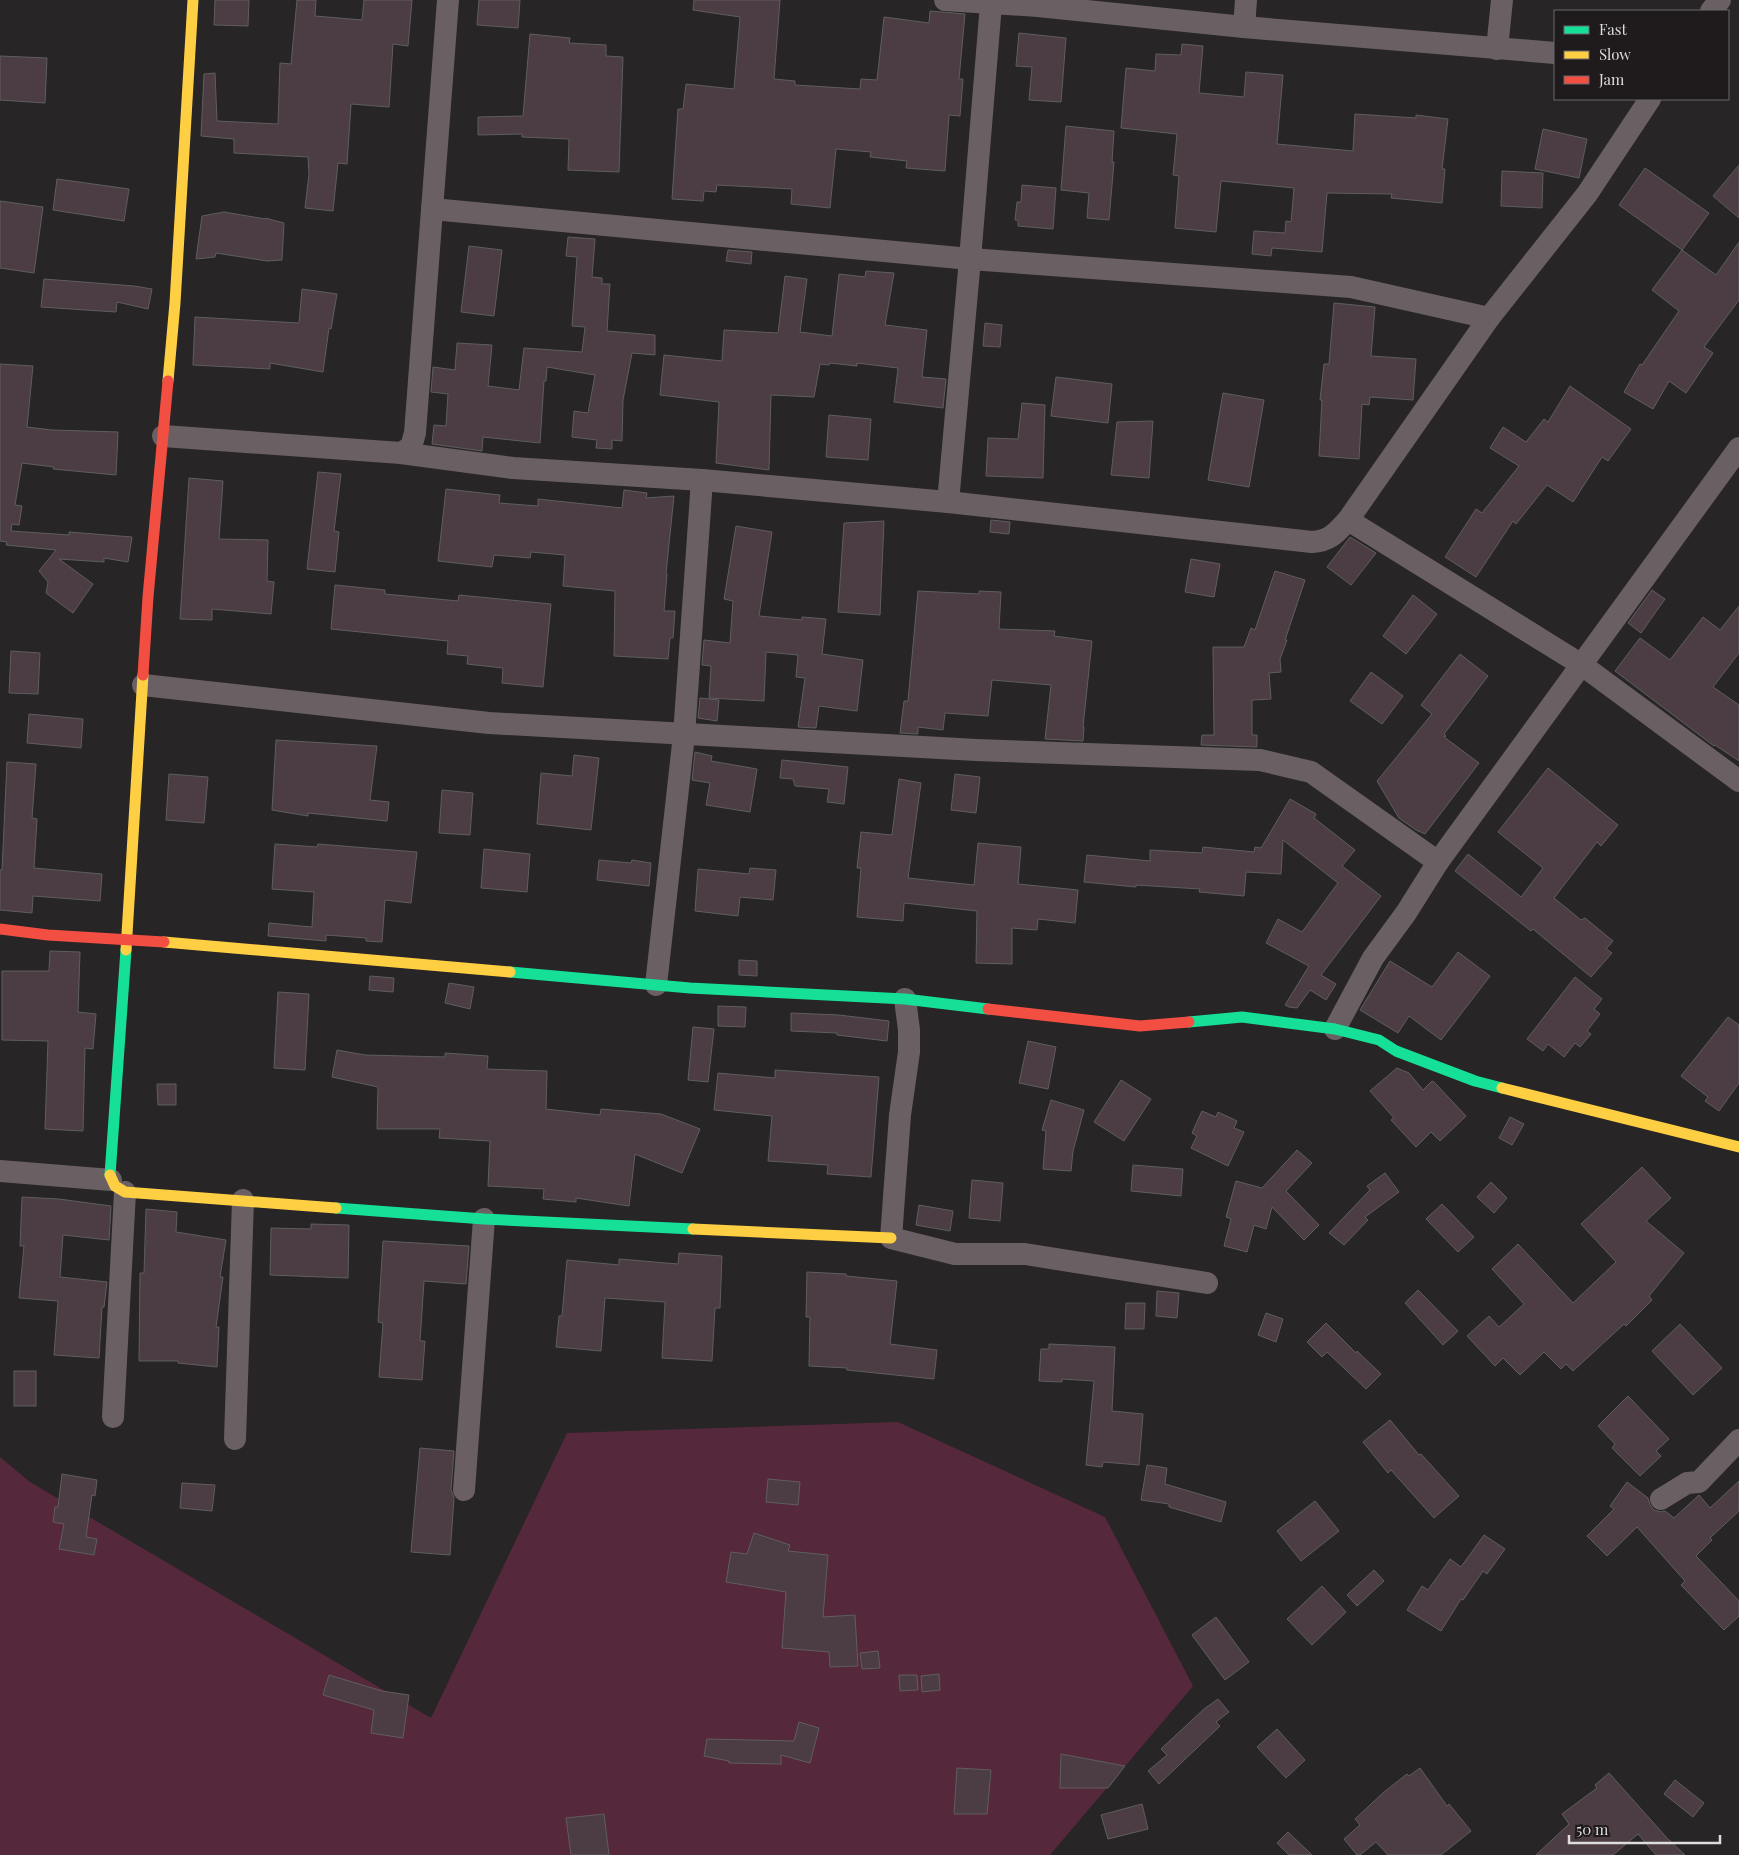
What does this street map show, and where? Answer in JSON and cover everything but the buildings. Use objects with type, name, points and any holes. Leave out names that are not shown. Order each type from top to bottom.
[{"type":"street","points":[[113,1416],[118,1186],[109,1173],[127,938],[148,597],[175,303],[193,0]]},
{"type":"street","points":[[400,453],[411,447],[415,433],[448,0]]},
{"type":"street","points":[[945,0],[1038,6],[1244,27],[1554,53]]},
{"type":"street","points":[[1244,27],[1246,0]]},
{"type":"street","points":[[1497,49],[1502,0]]},
{"type":"street","points":[[1712,10],[1720,0]]},
{"type":"street","points":[[948,502],[991,4]]},
{"type":"street","points":[[163,436],[400,453],[513,468],[702,480],[948,502],[1312,542],[1324,541],[1336,533],[1348,520],[1489,318],[1587,194],[1649,100]]},
{"type":"street","points":[[432,209],[970,260],[1351,287],[1489,318]]},
{"type":"street","points":[[1335,1029],[1373,958],[1406,913],[1438,862],[1739,448]]},
{"type":"street","points":[[656,985],[684,735],[702,480]]},
{"type":"street","points":[[1348,520],[1582,665],[1739,781]]},
{"type":"street","points":[[143,684],[489,723],[976,750],[1260,760],[1311,772],[1438,862]]},
{"type":"street","points":[[0,929],[48,934],[127,938],[656,985],[905,999],[1140,1026],[1242,1017],[1335,1029],[1379,1040],[1396,1051],[1475,1081],[1739,1147]]},
{"type":"street","points":[[891,1238],[900,1115],[909,1052],[909,1030],[905,999]]},
{"type":"street","points":[[0,1171],[243,1200],[484,1219],[891,1238],[955,1254],[1025,1254],[1207,1283]]},
{"type":"street","points":[[235,1439],[243,1200]]},
{"type":"street","points":[[464,1490],[484,1219]]},
{"type":"street","points":[[1661,1499],[1687,1483],[1700,1482],[1739,1440]]},
{"type":"shaded area","points":[[898,1422],[1105,1517],[1193,1686],[1050,1855],[0,1855],[0,1457],[30,1482],[431,1718],[567,1433]]},
{"type":"traffic: fast","points":[[110,1175],[126,950]]},
{"type":"traffic: fast","points":[[510,972],[690,988],[905,999],[988,1009]]},
{"type":"traffic: fast","points":[[1189,1022],[1242,1017],[1335,1029],[1379,1040],[1396,1051],[1475,1081],[1502,1088]]},
{"type":"traffic: fast","points":[[336,1208],[484,1219],[693,1229]]},
{"type":"traffic: slow","points":[[168,381],[175,303],[193,0]]},
{"type":"traffic: slow","points":[[126,950],[143,675]]},
{"type":"traffic: slow","points":[[164,942],[510,972]]},
{"type":"traffic: slow","points":[[1502,1088],[1739,1147]]},
{"type":"traffic: slow","points":[[110,1175],[115,1186],[125,1192],[336,1208]]},
{"type":"traffic: slow","points":[[693,1229],[891,1238]]},
{"type":"traffic: jam","points":[[143,675],[148,597],[168,381]]},
{"type":"traffic: jam","points":[[0,929],[48,935],[164,942]]},
{"type":"traffic: jam","points":[[988,1009],[1140,1026],[1189,1022]]}]
